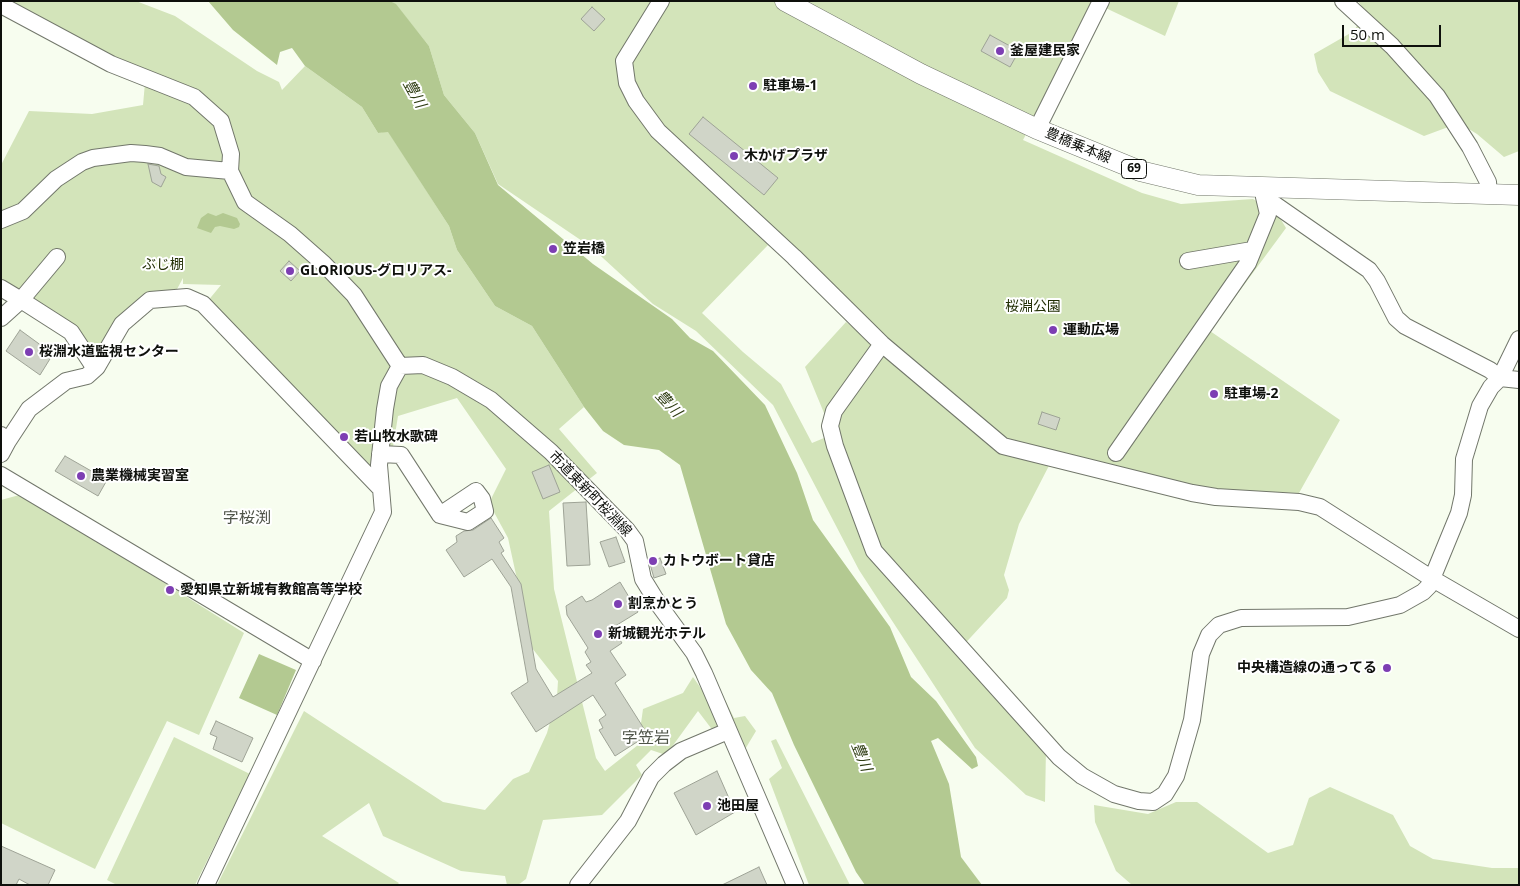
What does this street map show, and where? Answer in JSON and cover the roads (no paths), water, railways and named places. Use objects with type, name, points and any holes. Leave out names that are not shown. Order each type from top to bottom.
[{"type":"main road","name":"豊橋乗本線","points":[[785,1],[921,74],[1037,129],[1147,173],[1198,185],[1263,192],[1519,195]]},
{"type":"street","points":[[661,1],[624,61],[627,83],[636,101],[658,131],[794,257],[882,344],[1003,446],[1192,494],[1299,502],[1320,507],[1431,578],[1519,629]]},
{"type":"street","points":[[1037,129],[1101,1]]},
{"type":"street","points":[[1343,1],[1392,46],[1437,96],[1470,147],[1488,182],[1489,194]]},
{"type":"street","points":[[1,5],[111,64],[194,97],[221,121],[231,154],[230,171],[245,202],[290,234],[324,264],[354,295],[400,366],[389,386],[380,454],[379,487],[383,512],[206,885]]},
{"type":"street","points":[[1,220],[23,211],[56,180],[82,162],[93,158],[131,153],[145,154],[160,156],[186,167],[230,171]]},
{"type":"street","points":[[1116,453],[1248,263],[1252,250],[1266,224],[1268,214],[1263,192]]},
{"type":"street","points":[[1263,192],[1369,270],[1378,281],[1396,318],[1405,326],[1490,370],[1500,378],[1519,380]]},
{"type":"street","points":[[1188,260],[1252,250]]},
{"type":"street","points":[[1,318],[21,300],[56,257]]},
{"type":"street","points":[[1,288],[71,332],[92,364],[97,367]]},
{"type":"street","points":[[4,444],[29,409],[66,381],[87,376],[97,367],[122,324],[150,300],[187,297],[203,304],[379,487]]},
{"type":"street","points":[[882,344],[834,411],[830,426],[835,446],[874,551],[1059,757],[1082,776],[1114,794],[1138,801],[1153,802],[1165,794],[1176,776],[1192,720],[1201,654],[1209,635],[1219,624],[1242,618],[1348,616],[1400,605],[1423,592],[1429,586],[1459,513],[1463,495],[1464,459],[1478,414],[1491,387],[1500,378],[1519,338]]},
{"type":"street","name":"市道東新町桜淵線","points":[[400,366],[423,365],[452,377],[491,400],[551,452],[627,530],[637,549],[643,579],[659,605],[694,653],[756,791],[795,885]]},
{"type":"street","points":[[380,454],[401,455],[440,515]]},
{"type":"street","points":[[1,475],[312,661]]},
{"type":"street","points":[[578,885],[628,821],[651,777],[681,751],[728,731]]},
{"type":"water","name":"豊川","points":[[208,1],[390,1],[396,4],[429,46],[444,95],[475,133],[498,185],[593,264],[672,319],[690,338],[713,351],[765,405],[797,473],[813,520],[890,627],[911,677],[936,701],[976,757],[978,766],[972,769],[938,738],[931,741],[949,784],[961,857],[982,885],[865,885],[856,872],[794,745],[772,693],[751,670],[726,624],[680,465],[659,450],[624,445],[603,431],[584,407],[532,326],[495,306],[457,250],[449,226],[388,132],[378,133],[362,107],[305,66],[292,48],[280,52],[277,65],[233,30]]},
{"type":"water","points":[[208,213],[216,216],[223,213],[237,218],[240,224],[239,227],[234,229],[220,226],[215,227],[211,233],[197,228],[201,218]]},
{"type":"water","points":[[259,654],[296,670],[277,715],[239,698]]},
{"type":"place","name":"釜屋建民家","points":[[1000,51]]},
{"type":"place","name":"駐車場-1","points":[[753,86]]},
{"type":"place","name":"木かげプラザ","points":[[734,156]]},
{"type":"place","name":"笠岩橋","points":[[553,249]]},
{"type":"place","name":"GLORIOUS-グロリアス-","points":[[290,271]]},
{"type":"place","name":"運動広場","points":[[1053,330]]},
{"type":"place","name":"桜淵水道監視センター","points":[[29,352]]},
{"type":"place","name":"駐車場-2","points":[[1214,394]]},
{"type":"place","name":"若山牧水歌碑","points":[[344,437]]},
{"type":"place","name":"農業機械実習室","points":[[81,476]]},
{"type":"place","name":"カトウボート貸店","points":[[653,561]]},
{"type":"place","name":"愛知県立新城有教館高等学校","points":[[170,590]]},
{"type":"place","name":"割烹かとう","points":[[618,604]]},
{"type":"place","name":"新城観光ホテル","points":[[598,634]]},
{"type":"place","name":"中央構造線の通ってる","points":[[1387,668]]},
{"type":"place","name":"池田屋","points":[[707,806]]},
{"type":"district","name":"字桜渕","points":[[247,518]]},
{"type":"district","name":"字笠岩","points":[[646,738]]},
{"type":"park label","name":"ぶじ棚","points":[[163,265]]},
{"type":"park label","name":"桜淵公園","points":[[1033,307]]}]
